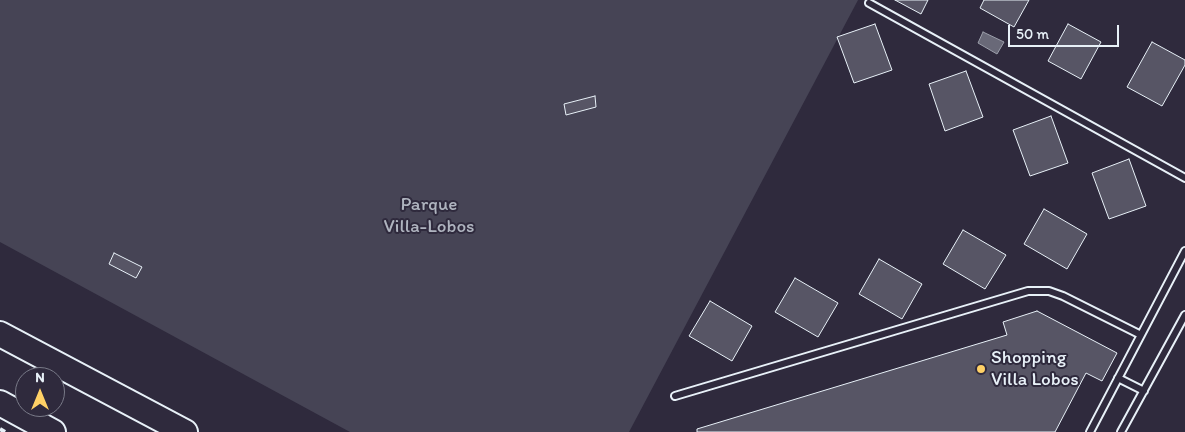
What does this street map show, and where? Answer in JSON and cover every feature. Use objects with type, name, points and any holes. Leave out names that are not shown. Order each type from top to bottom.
[{"type":"highway","points":[[0,334],[164,426],[185,432]]},
{"type":"highway","points":[[0,403],[53,432]]},
{"type":"lane","points":[[869,3],[1185,178]]},
{"type":"lane","points":[[1090,432],[1185,251]]},
{"type":"lane","points":[[675,396],[1028,291],[1049,291],[1063,296],[1141,335]]},
{"type":"lane","points":[[1121,432],[1185,315]]},
{"type":"lane","points":[[1118,378],[1144,391]]},
{"type":"green space","name":"Parque Villa-Lobos","points":[[0,0],[858,0],[629,432],[350,432],[0,242]]},
{"type":"water","points":[[983,32],[1004,42],[997,54],[978,43]]},
{"type":"building","points":[[895,0],[928,0],[921,14]]},
{"type":"building","points":[[984,0],[1029,0],[1014,27],[980,8]]},
{"type":"building","points":[[875,24],[892,70],[854,83],[837,37]]},
{"type":"building","points":[[1068,24],[1101,42],[1081,79],[1048,61]]},
{"type":"building","points":[[1152,42],[1185,60],[1185,65],[1162,106],[1127,87]]},
{"type":"building","points":[[966,71],[983,117],[945,131],[929,84]]},
{"type":"building","points":[[595,96],[596,107],[566,115],[564,104]]},
{"type":"building","points":[[1051,116],[1068,163],[1030,176],[1013,130]]},
{"type":"building","points":[[1129,159],[1146,206],[1109,219],[1092,173]]},
{"type":"building","points":[[1044,209],[1087,234],[1067,269],[1024,244]]},
{"type":"building","points":[[963,230],[1006,255],[985,289],[943,264]]},
{"type":"building","points":[[114,253],[142,267],[136,278],[109,264]]},
{"type":"building","points":[[879,259],[922,284],[902,319],[859,294]]},
{"type":"building","points":[[795,278],[838,303],[818,337],[775,312]]},
{"type":"building","points":[[710,301],[752,326],[732,361],[689,336]]},
{"type":"building","name":"Shopping Villa Lobos","points":[[1037,311],[1117,353],[1102,381],[1086,373],[1055,432],[697,432],[697,429],[1007,335],[1003,322]]},
{"type":"railway","points":[[0,429],[5,432]]},
{"type":"place","name":"Shopping Villa Lobos","points":[[981,369]]}]
